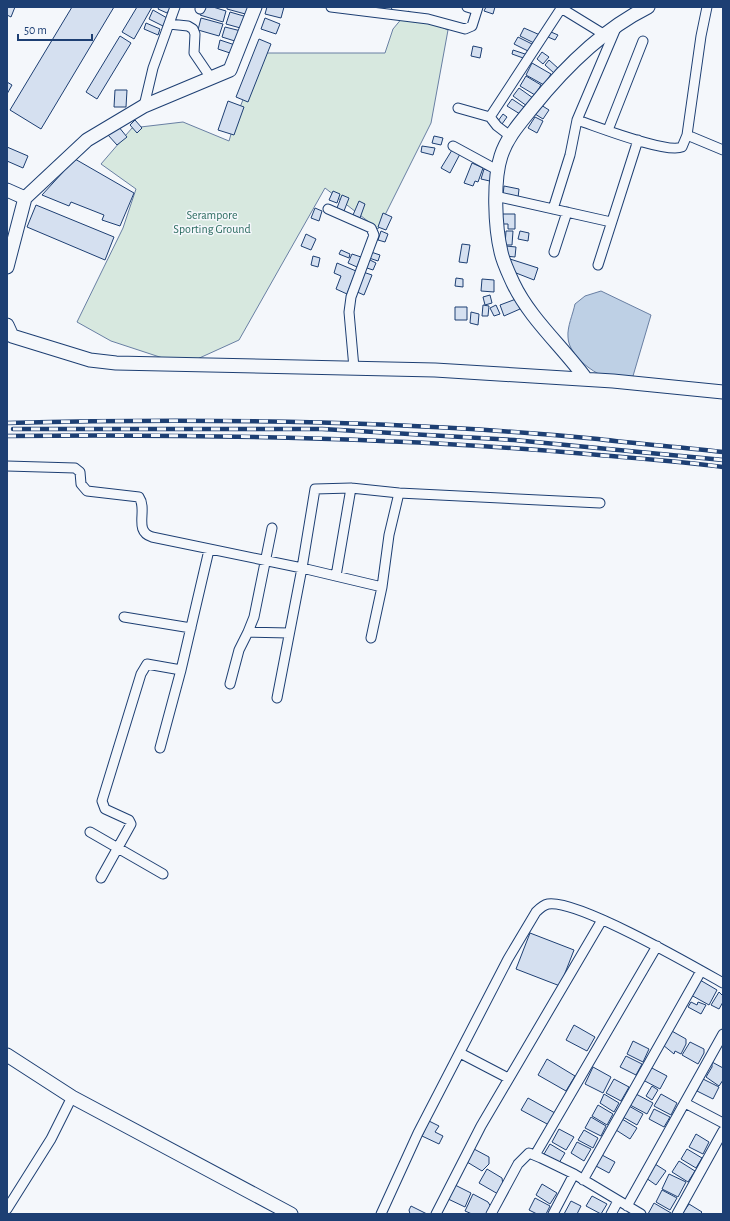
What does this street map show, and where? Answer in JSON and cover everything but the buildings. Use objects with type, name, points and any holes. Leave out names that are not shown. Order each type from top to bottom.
[{"type":"street","points":[[144,106],[152,68],[175,7]]},
{"type":"street","points":[[7,267],[25,198],[87,140],[144,106],[230,70],[255,7]]},
{"type":"street","points":[[331,7],[428,19],[465,29],[472,26],[478,9],[468,7]]},
{"type":"street","points":[[586,379],[541,325],[514,285],[501,252],[495,196],[501,157],[510,136],[547,89],[587,48],[632,15],[648,7]]},
{"type":"street","points":[[577,120],[638,140],[678,149],[682,148],[687,135],[701,36],[707,7]]},
{"type":"street","points":[[490,117],[562,8],[605,35]]},
{"type":"street","points":[[169,24],[188,26],[193,29],[194,53],[211,78]]},
{"type":"street","points":[[553,209],[570,155],[577,120],[616,27]]},
{"type":"street","points":[[608,130],[643,41]]},
{"type":"street","points":[[458,108],[490,117],[497,126],[510,136]]},
{"type":"street","points":[[687,135],[723,150]]},
{"type":"street","points":[[598,265],[638,140]]},
{"type":"street","points":[[453,146],[499,171]]},
{"type":"street","points":[[7,190],[25,198]]},
{"type":"street","points":[[495,196],[611,222]]},
{"type":"street","points":[[328,209],[371,228],[374,236],[350,297],[349,312],[354,368]]},
{"type":"street","points":[[554,252],[567,212]]},
{"type":"street","points":[[7,325],[12,336],[90,360],[172,364],[435,370],[586,379],[723,392]]},
{"type":"street","points":[[7,466],[75,468],[80,472],[81,484],[87,491],[139,497],[142,506],[142,528],[147,535],[209,550],[302,568],[382,587]]},
{"type":"street","points":[[336,576],[352,488]]},
{"type":"street","points":[[277,698],[302,568],[315,489],[352,488],[399,493],[600,503]]},
{"type":"street","points":[[371,638],[382,587],[389,535],[399,493]]},
{"type":"street","points":[[230,684],[239,650],[254,617],[267,562],[272,528]]},
{"type":"street","points":[[160,748],[181,670],[209,550]]},
{"type":"street","points":[[124,617],[191,628]]},
{"type":"street","points":[[248,632],[290,633]]},
{"type":"street","points":[[101,878],[119,848],[131,823],[129,820],[105,809],[102,801],[141,674],[148,664],[181,670]]},
{"type":"street","points":[[90,832],[163,874]]},
{"type":"street","points":[[381,1214],[418,1133],[508,959],[536,912],[541,907],[548,904],[561,904],[578,909],[657,946],[723,983]]},
{"type":"street","points":[[436,1214],[461,1163],[508,1078],[602,920]]},
{"type":"street","points":[[535,1155],[657,946]]},
{"type":"street","points":[[583,1180],[701,971]]},
{"type":"street","points":[[627,1206],[723,1034]]},
{"type":"street","points":[[460,1053],[508,1078]]},
{"type":"street","points":[[7,1055],[72,1097],[273,1206],[291,1214]]},
{"type":"street","points":[[7,1209],[51,1140],[72,1097]]},
{"type":"street","points":[[685,1103],[723,1123]]},
{"type":"street","points":[[677,1214],[723,1131]]},
{"type":"street","points":[[491,1214],[518,1164],[529,1153],[574,1174],[642,1214]]},
{"type":"street","points":[[554,1214],[574,1174]]},
{"type":"street","points":[[611,1214],[618,1201]]},
{"type":"green space","name":"Serampore Sporting Ground","points":[[408,11],[448,30],[431,123],[378,229],[325,188],[239,340],[184,365],[111,341],[77,322],[123,228],[136,189],[101,164],[132,128],[183,122],[229,141],[236,117],[262,53],[385,53],[393,29]]},
{"type":"water","points":[[601,291],[651,315],[633,376],[626,380],[617,380],[598,374],[581,361],[574,353],[570,345],[568,329],[575,304],[585,296]]},
{"type":"railway","points":[[7,423],[81,421],[229,421],[376,424],[524,433],[723,452]]},
{"type":"railway","points":[[13,429],[322,429],[514,440],[723,460]]},
{"type":"railway","points":[[7,436],[225,436],[370,440],[515,448],[723,467]]}]
